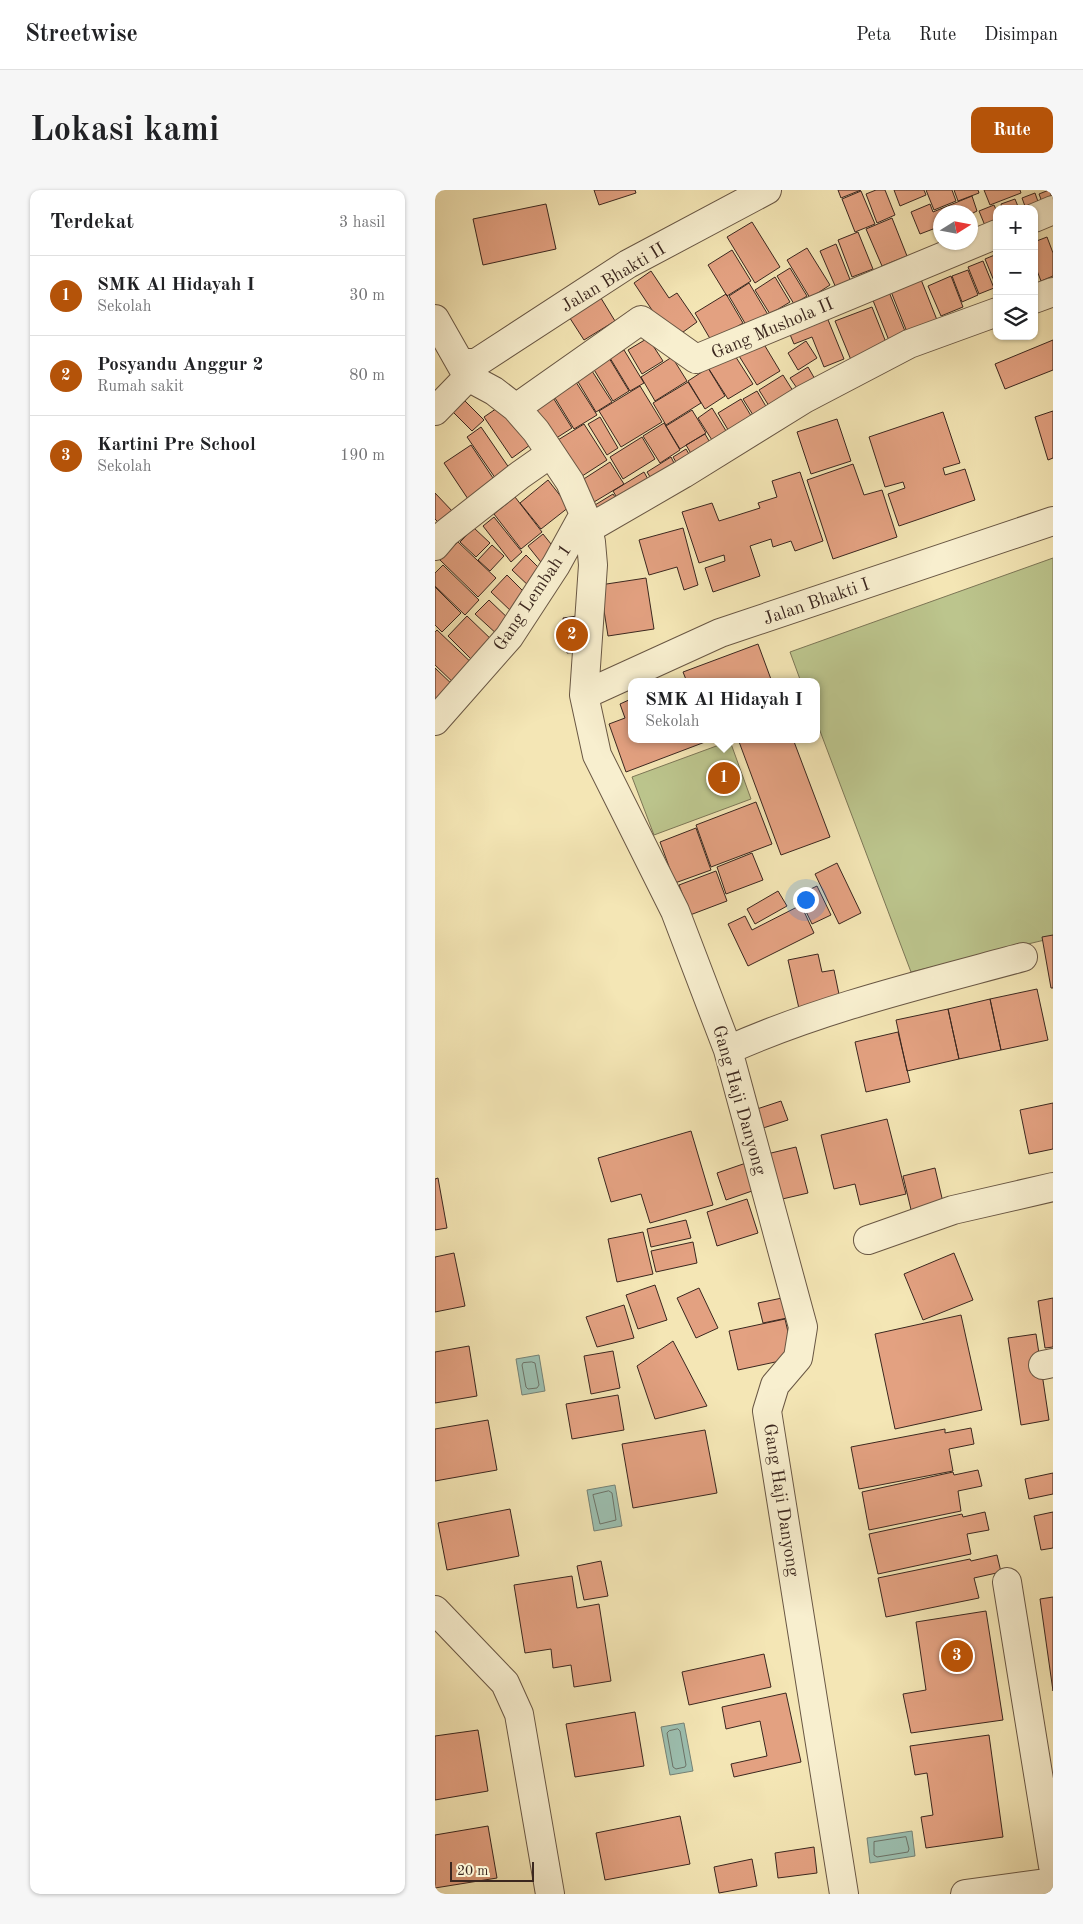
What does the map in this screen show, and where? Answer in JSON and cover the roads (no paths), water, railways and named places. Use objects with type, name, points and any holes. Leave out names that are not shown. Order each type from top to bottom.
[{"type":"street","name":"Jalan Bhakti II","points":[[464,370],[628,264],[766,190]]},
{"type":"street","points":[[1038,216],[1053,210]]},
{"type":"street","name":"Gang Mushola II","points":[[516,408],[641,320],[696,359],[993,236]]},
{"type":"street","points":[[1038,298],[1053,292]]},
{"type":"street","points":[[586,522],[683,474],[804,399],[909,344],[993,313]]},
{"type":"street","points":[[435,319],[464,370],[435,411]]},
{"type":"street","name":"Gang Haji Danyong","points":[[464,370],[516,408],[535,431],[570,482],[586,522],[591,542],[593,565],[583,695],[597,755],[675,911],[728,1050],[803,1328],[798,1358],[775,1385],[767,1411],[844,1894]]},
{"type":"street","points":[[435,546],[453,528],[550,454]]},
{"type":"street","name":"Jalan Bhakti I","points":[[583,695],[720,633],[1053,520]]},
{"type":"street","name":"Gang Lembah 1","points":[[435,721],[509,637],[586,522]]},
{"type":"street","points":[[728,1050],[750,1040],[853,1003],[1023,957]]},
{"type":"street","points":[[869,1240],[953,1210],[1053,1187]]},
{"type":"street","points":[[1007,1582],[1053,1866]]},
{"type":"street","points":[[435,1610],[505,1683],[519,1714],[551,1894]]},
{"type":"street","points":[[965,1894],[1053,1882]]},
{"type":"water","points":[[539,1355],[545,1391],[522,1395],[516,1359]]},
{"type":"water","points":[[615,1485],[622,1526],[594,1531],[587,1490]]},
{"type":"water","points":[[684,1723],[693,1771],[670,1775],[661,1727]]},
{"type":"water","points":[[912,1831],[915,1856],[870,1863],[867,1838]]},
{"type":"place","name":"Posyandu Anggur 2","points":[[572,635]]},
{"type":"place","name":"SMK Al Hidayah I","points":[[724,778]]},
{"type":"place","name":"Kartini Pre School","points":[[957,1656]]}]
